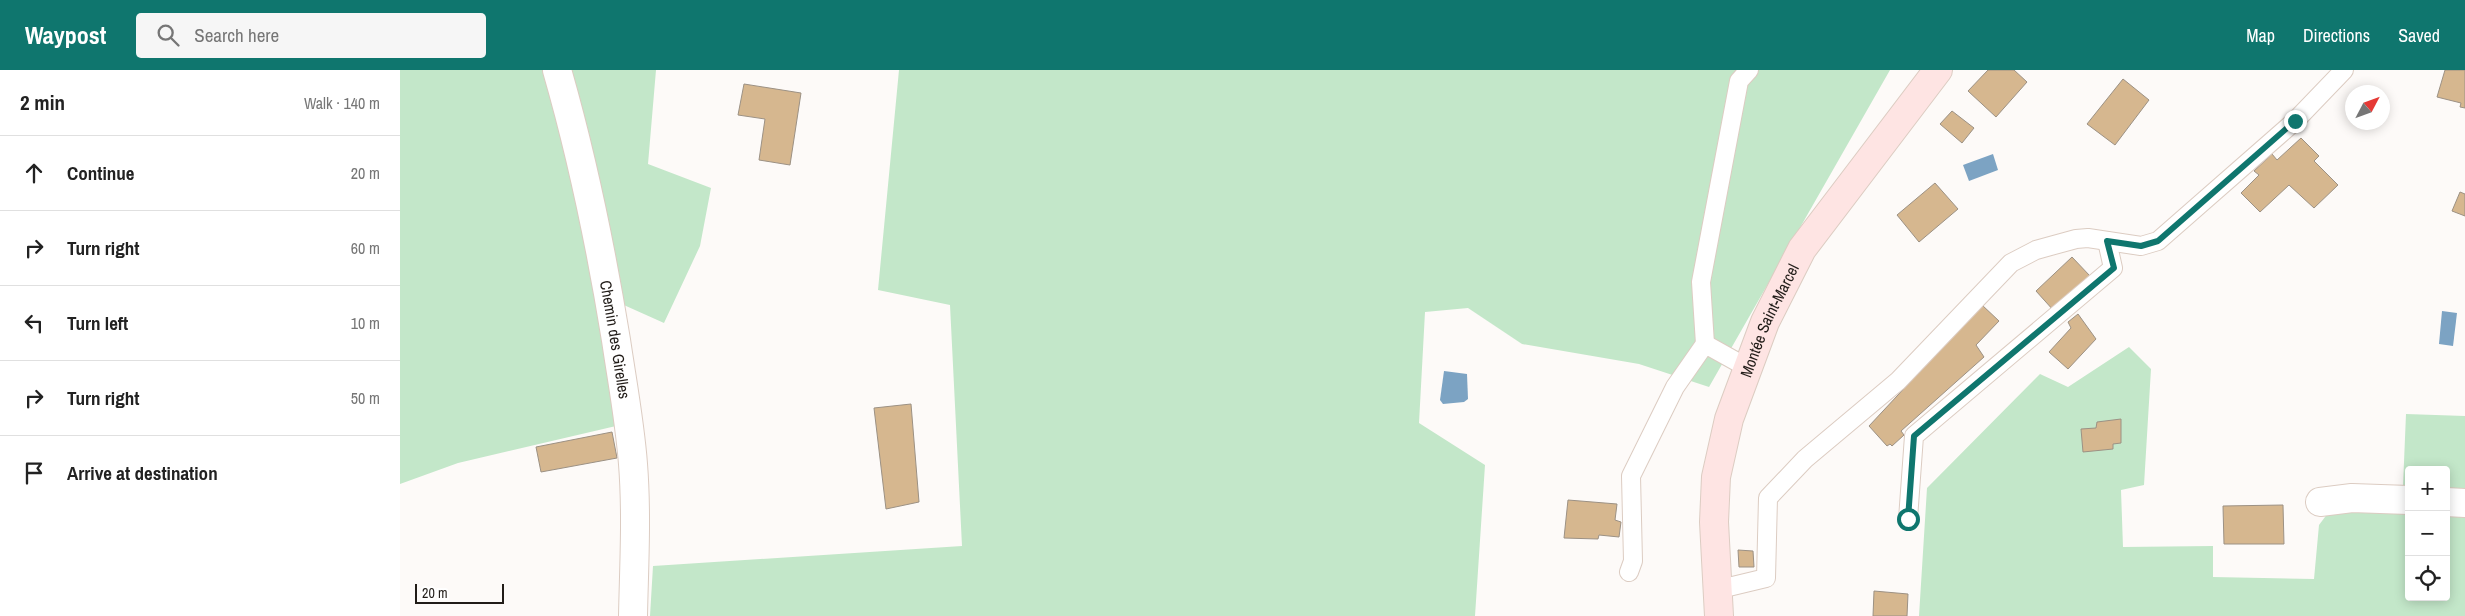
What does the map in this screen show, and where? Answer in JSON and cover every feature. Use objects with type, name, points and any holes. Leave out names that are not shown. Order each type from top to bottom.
[{"type":"main road","name":"Montée Saint-Marcel","points":[[1718,603],[1714,522],[1716,477],[1729,419],[1765,322],[1802,249],[1938,70]]},
{"type":"street","name":"Chemin des Girelles","points":[[557,70],[580,148],[604,264],[624,394],[634,475],[633,616]]},
{"type":"street","points":[[2320,502],[2352,498],[2405,500]]},
{"type":"street","points":[[2450,502],[2465,503]]},
{"type":"lane","points":[[1629,572],[1633,561],[1632,476],[1676,387],[1705,344],[1700,282],[1739,80],[1749,70]]},
{"type":"lane","points":[[1718,603],[1766,578],[1768,498],[1804,459],[1898,381],[2011,263],[2036,250],[2076,239],[2088,238],[2141,246],[2158,241],[2295,121],[2344,70]]},
{"type":"lane","points":[[1908,519],[1914,436],[2114,268],[2107,241]]},
{"type":"lane","points":[[1705,344],[1748,368]]},
{"type":"green space","points":[[400,70],[656,70],[648,164],[711,188],[700,246],[664,323],[597,293],[616,426],[458,463],[400,484]]},
{"type":"green space","points":[[899,70],[1890,70],[1709,387],[1639,364],[1522,344],[1468,308],[1425,312],[1419,423],[1485,465],[1475,616],[650,616],[653,566],[962,546],[950,305],[878,290]]},
{"type":"green space","points":[[2129,347],[2151,369],[2144,485],[2121,490],[2123,547],[2213,546],[2213,577],[2314,579],[2319,525],[2331,509],[2405,509],[2405,601],[2450,601],[2450,511],[2465,512],[2465,616],[1919,616],[1927,488],[2040,374],[2068,387]]},
{"type":"green space","points":[[2406,414],[2465,416],[2465,490],[2450,489],[2450,466],[2405,466],[2405,486],[2403,486]]},
{"type":"water","points":[[1993,154],[1998,170],[1969,181],[1963,165]]},
{"type":"water","points":[[2442,311],[2457,313],[2453,346],[2439,344]]},
{"type":"water","points":[[1444,371],[1467,374],[1468,399],[1464,402],[1443,404],[1440,400]]},
{"type":"building","points":[[1988,70],[2014,70],[2027,82],[1996,117],[1968,91]]},
{"type":"building","points":[[2445,70],[2465,70],[2465,108],[2460,107],[2461,103],[2437,97]]},
{"type":"building","points":[[2123,79],[2149,100],[2115,145],[2087,124]]},
{"type":"building","points":[[744,84],[801,93],[790,165],[759,160],[765,119],[738,115]]},
{"type":"building","points":[[1952,111],[1974,128],[1962,143],[1940,124]]},
{"type":"building","points":[[2301,138],[2319,156],[2314,161],[2338,185],[2314,208],[2289,185],[2260,212],[2241,193],[2259,175],[2254,171],[2272,154],[2277,160]]},
{"type":"building","points":[[1935,183],[1958,209],[1919,242],[1897,215]]},
{"type":"building","points":[[2460,192],[2465,194],[2465,216],[2452,211]]},
{"type":"building","points":[[2072,257],[2090,276],[2054,311],[2036,291]]},
{"type":"building","points":[[1982,305],[1999,321],[1976,345],[1984,357],[1901,431],[1904,435],[1892,446],[1890,444],[1887,446],[1869,426]]},
{"type":"building","points":[[2078,314],[2096,339],[2068,369],[2049,352],[2071,328],[2068,322]]},
{"type":"building","points":[[911,404],[919,502],[886,509],[874,408]]},
{"type":"building","points":[[2121,419],[2121,443],[2113,444],[2113,449],[2083,452],[2081,429],[2096,428],[2097,422]]},
{"type":"building","points":[[612,432],[617,458],[541,472],[536,447]]},
{"type":"building","points":[[1568,500],[1617,504],[1615,520],[1621,522],[1619,537],[1599,535],[1598,539],[1564,538]]},
{"type":"building","points":[[2283,505],[2284,544],[2224,544],[2223,506]]},
{"type":"building","points":[[1738,550],[1753,551],[1754,567],[1739,567]]},
{"type":"building","points":[[1874,591],[1908,594],[1907,616],[1873,616]]},
{"type":"route","points":[[1908,519],[1914,436],[2114,268],[2107,241],[2141,246],[2158,241],[2295,121]]}]
